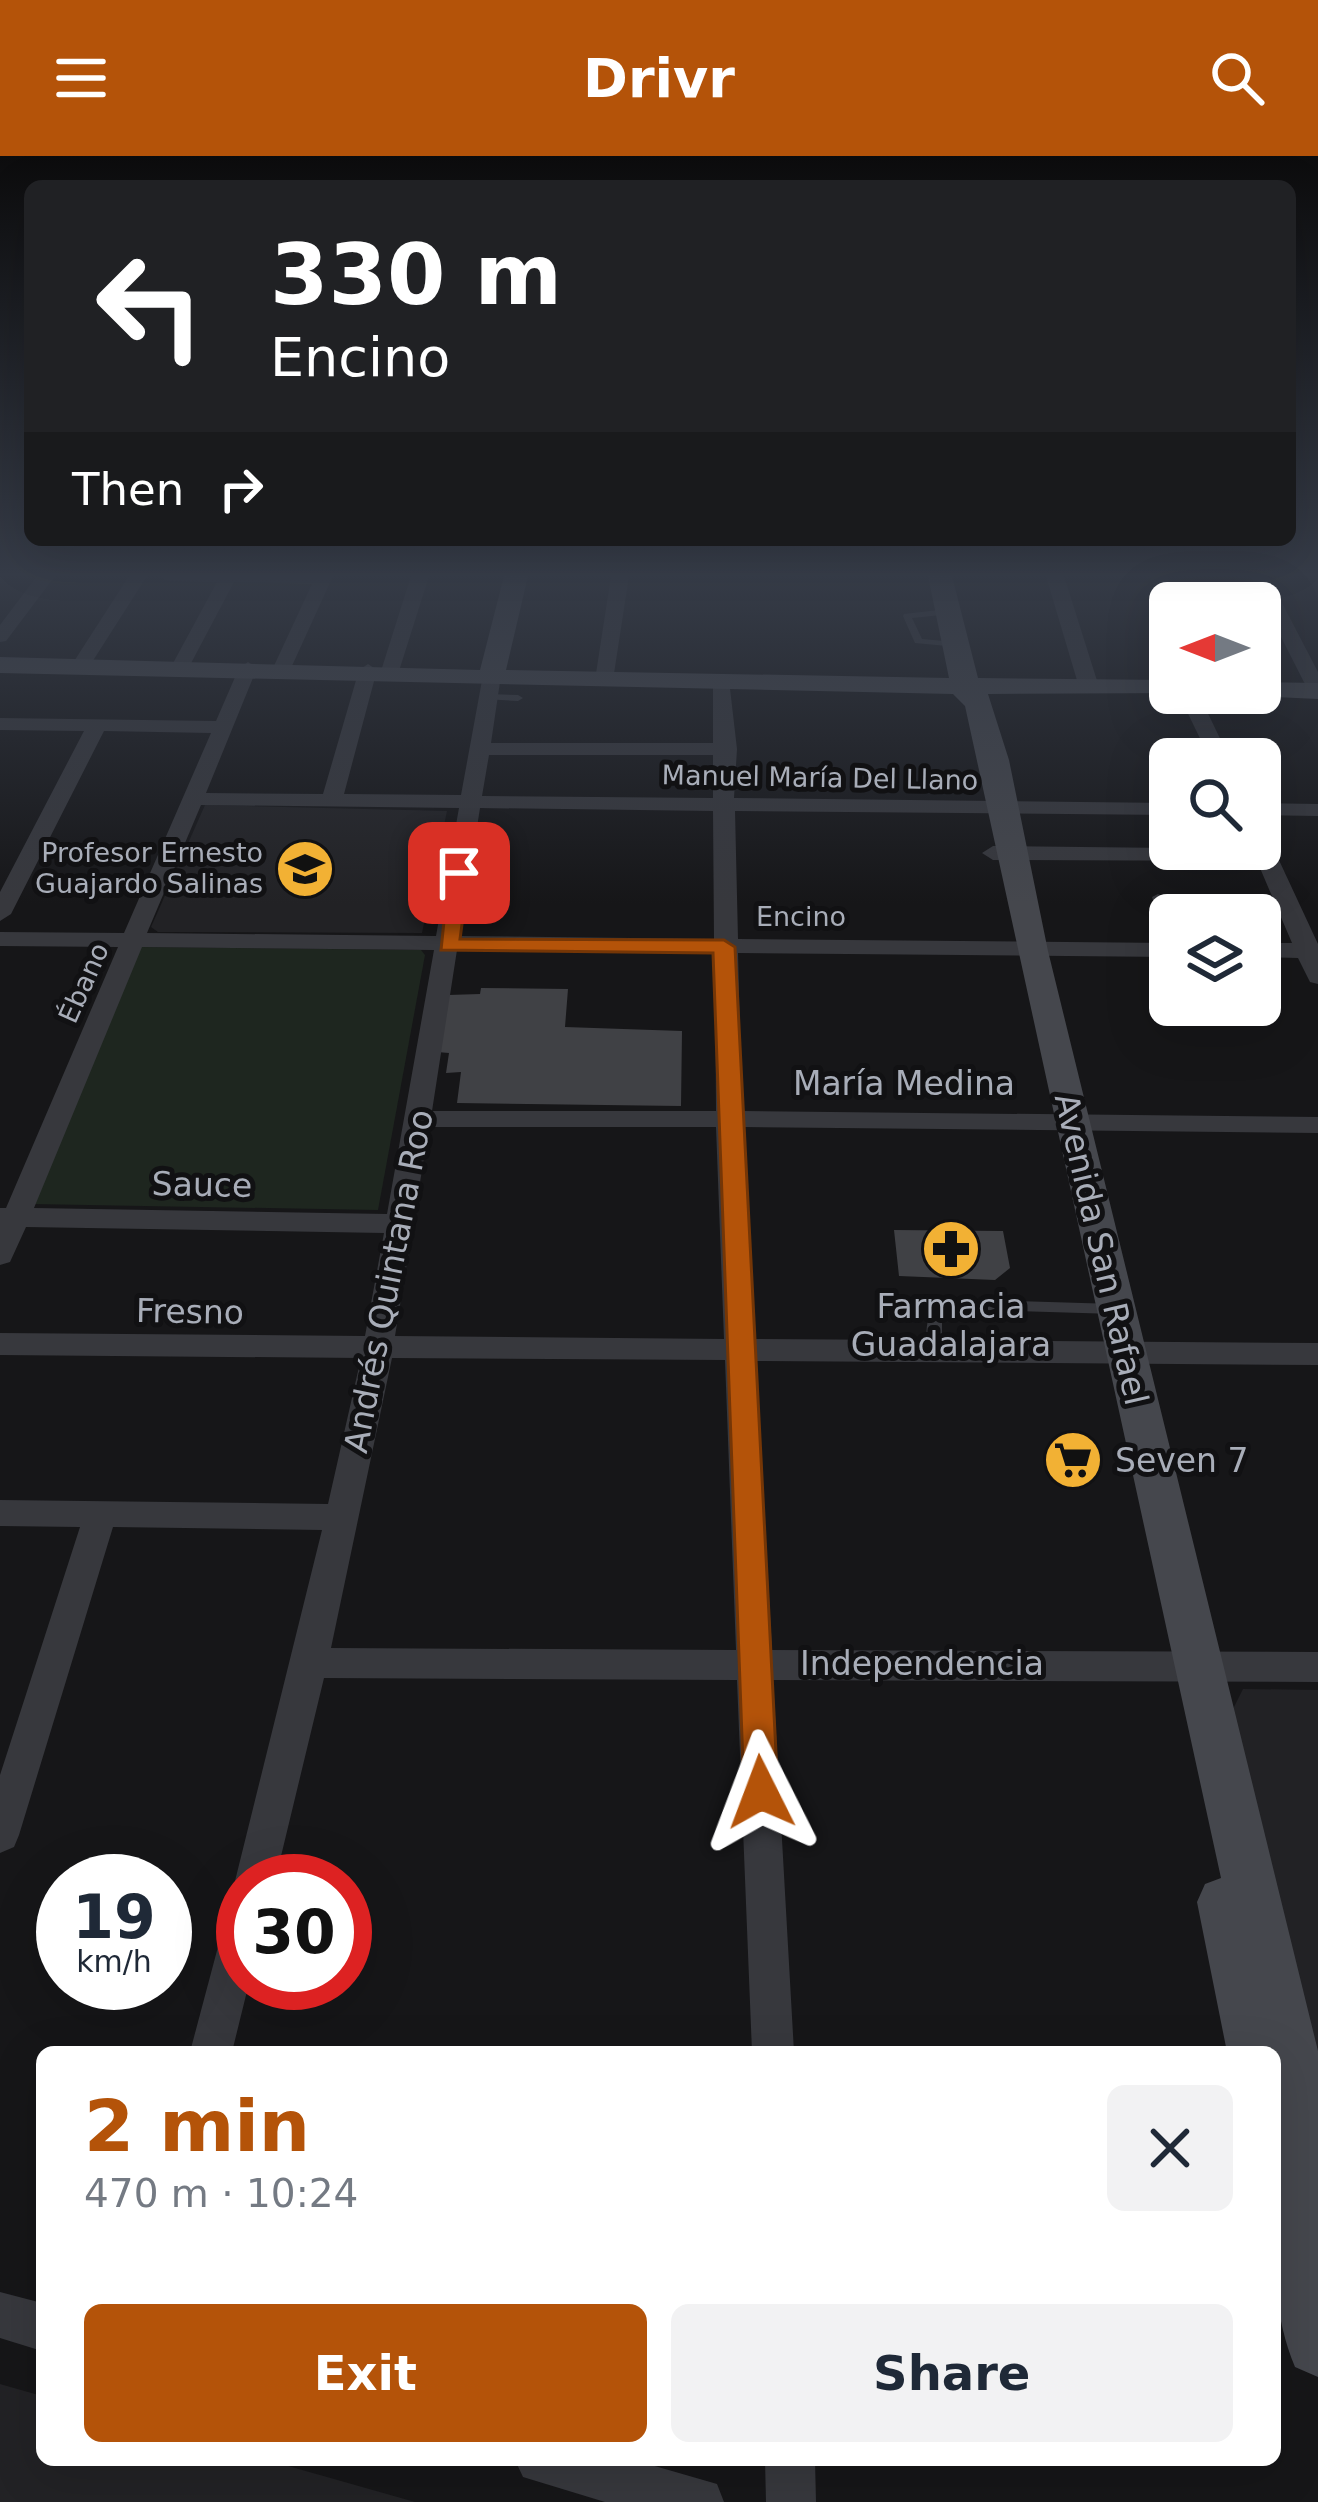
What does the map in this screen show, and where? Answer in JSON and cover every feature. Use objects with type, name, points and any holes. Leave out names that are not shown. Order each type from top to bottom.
[{"type":"street","name":"Ébano","points":[[0,1255],[7,1217],[135,941],[241,685]]},
{"type":"street","points":[[332,800],[374,685]]},
{"type":"street","points":[[470,685],[499,690],[546,685]]},
{"type":"street","points":[[499,690],[500,685]]},
{"type":"street","points":[[722,685],[727,749],[724,947],[729,1120],[773,2046]]},
{"type":"street","name":"Avenida San Rafael","points":[[966,685],[1188,1665],[1268,2046]]},
{"type":"street","points":[[1075,685],[1149,688]]},
{"type":"street","name":"Andrés Quintana Roo","points":[[262,1854],[310,1663],[378,1350],[478,748],[499,690]]},
{"type":"street","points":[[1281,690],[1318,690]]},
{"type":"street","points":[[0,724],[224,727]]},
{"type":"street","points":[[0,914],[97,725]]},
{"type":"street","points":[[478,748],[727,749]]},
{"type":"street","name":"Manuel María Del Llano","points":[[195,799],[1149,809]]},
{"type":"street","points":[[1281,809],[1318,810]]},
{"type":"street","points":[[1001,852],[1149,850]]},
{"type":"street","points":[[1273,870],[1312,951],[1318,977]]},
{"type":"street","name":"Encino","points":[[0,939],[1149,950]]},
{"type":"street","points":[[1281,950],[1312,951]]},
{"type":"street","name":"María Medina","points":[[419,1119],[1061,1119],[1318,1125]]},
{"type":"street","name":"Sauce","points":[[7,1217],[402,1224]]},
{"type":"street","name":"Fresno","points":[[0,1345],[739,1354],[1318,1354]]},
{"type":"street","points":[[0,1513],[341,1517]]},
{"type":"street","points":[[0,1835],[100,1516]]},
{"type":"street","name":"Independencia","points":[[310,1663],[1318,1666]]},
{"type":"street","name":"Avenida San Rafael","points":[[1188,1665],[1257,2046]]},
{"type":"street","points":[[214,2046],[222,2010]]},
{"type":"street","name":"Avenida San Rafael","points":[[1281,2110],[1318,2344]]},
{"type":"street","points":[[0,2315],[36,2325]]},
{"type":"street","points":[[563,2466],[698,2502]]},
{"type":"street","points":[[790,2466],[791,2502]]},
{"type":"lane","points":[[934,1354],[934,1314],[944,1304],[1105,1309]]},
{"type":"shaded area","name":"Profesor Ernesto Guajardo Salinas","points":[[205,805],[447,811],[422,933],[158,932],[151,927]]},
{"type":"shaded area","points":[[141,947],[421,950],[425,955],[378,1210],[31,1204]]},
{"type":"shaded area","points":[[1243,1689],[1318,1690],[1318,2104],[1225,1725]]},
{"type":"shaded area","points":[[0,2384],[36,2394],[36,2466],[288,2466],[415,2502],[0,2502]]},
{"type":"building","points":[[481,988],[568,989],[565,1027],[682,1031],[681,1106],[457,1103],[461,1072],[446,1073],[449,1053],[437,1052],[448,995],[480,994]]},
{"type":"building","name":"Farmacia Guadalajara","points":[[894,1230],[1003,1231],[1010,1268],[995,1280],[899,1276]]},
{"type":"place","name":"Profesor Ernesto Guajardo Salinas","points":[[305,869]]},
{"type":"place","name":"Farmacia Guadalajara","points":[[951,1249]]},
{"type":"place","name":"Seven 7","points":[[1073,1460]]},
{"type":"route","points":[[459,873],[448,945],[724,947],[761,1792]]}]
